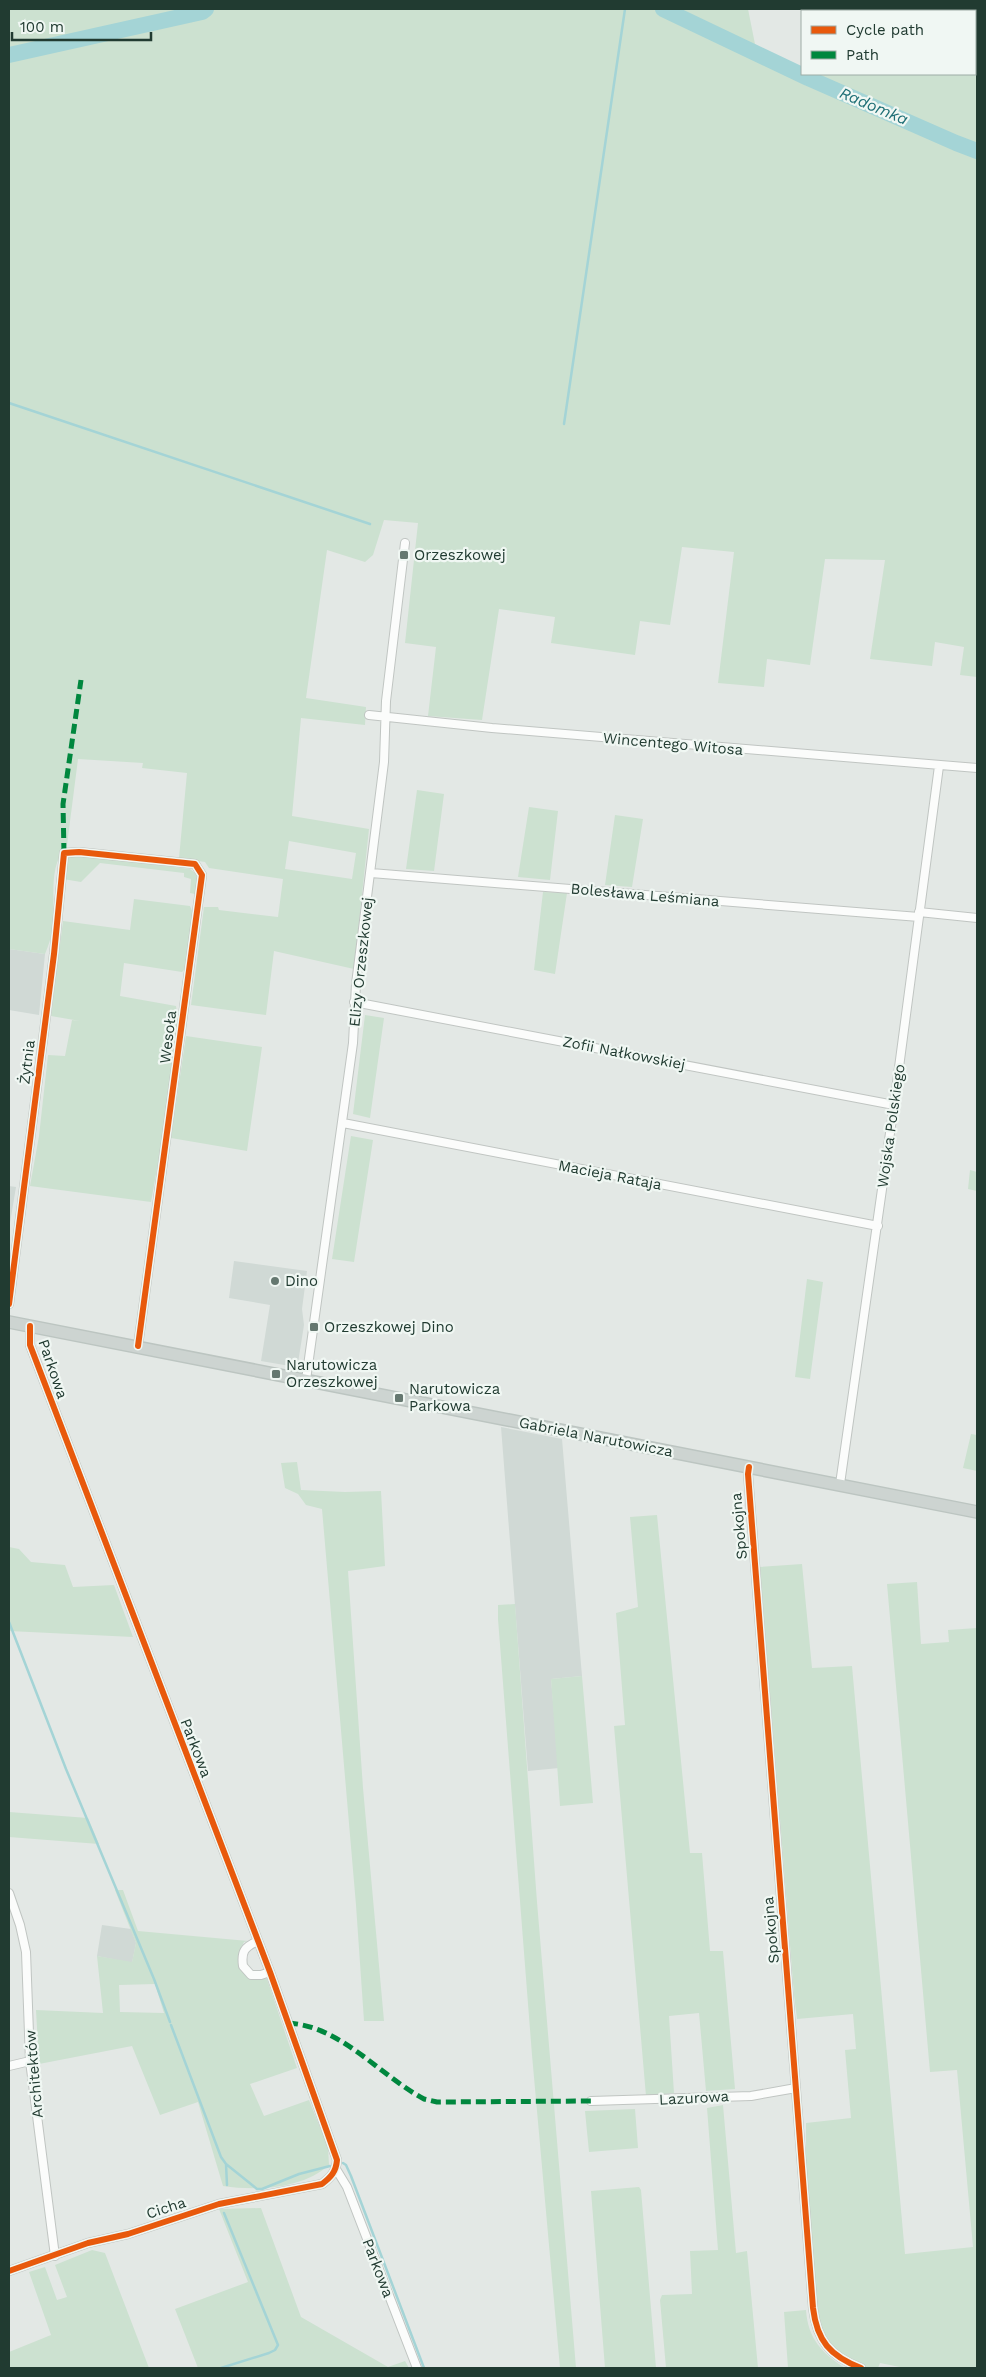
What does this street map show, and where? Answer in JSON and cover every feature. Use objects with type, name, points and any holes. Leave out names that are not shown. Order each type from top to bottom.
[{"type":"main road","name":"Gabriela Narutowicza","points":[[9,1322],[977,1512]]},
{"type":"street","name":"Elizy Orzeszkowej","points":[[306,1380],[353,1043],[354,1002],[384,762],[386,718],[405,542]]},
{"type":"street","name":"Wincentego Witosa","points":[[369,715],[386,718],[977,768]]},
{"type":"street","name":"Wojska Polskiego","points":[[840,1484],[878,1226],[939,766]]},
{"type":"street","name":"Wesoła","points":[[64,853],[79,852],[195,864],[202,875],[138,1346]]},
{"type":"street","name":"Żytnia","points":[[9,1304],[54,954],[64,853]]},
{"type":"street","name":"Bolesława Leśmiana","points":[[371,873],[977,918]]},
{"type":"street","name":"Zofii Nałkowskiej","points":[[354,1002],[894,1105]]},
{"type":"street","name":"Macieja Rataja","points":[[343,1123],[878,1226]]},
{"type":"street","name":"Parkowa","points":[[30,1326],[30,1345],[270,1972],[331,2141],[337,2160],[336,2169],[347,2187],[417,2368]]},
{"type":"street","name":"Spokojna","points":[[749,1467],[815,2320],[820,2334],[834,2355],[861,2368]]},
{"type":"street","name":"Architektów","points":[[9,1893],[20,1925],[26,1952],[30,2061],[55,2256]]},
{"type":"street","points":[[258,1941],[248,1945],[242,1952],[243,1966],[251,1975],[261,1975],[270,1972]]},
{"type":"street","points":[[9,2066],[30,2061]]},
{"type":"street","name":"Lazurowa","points":[[591,2101],[751,2096],[796,2088]]},
{"type":"street","name":"Cicha","points":[[9,2271],[88,2244],[128,2234],[219,2204],[322,2184],[331,2177],[336,2169]]},
{"type":"shaded area","points":[[9,949],[45,954],[39,1015],[9,1010]]},
{"type":"shaded area","points":[[9,1186],[16,1187],[9,1229]]},
{"type":"shaded area","points":[[234,1261],[307,1271],[302,1309],[304,1325],[298,1363],[290,1366],[261,1361],[270,1305],[229,1298]]},
{"type":"shaded area","points":[[501,1427],[562,1439],[582,1676],[551,1679],[559,1768],[528,1771]]},
{"type":"shaded area","points":[[102,1925],[131,1929],[136,1943],[132,1963],[97,1956]]},
{"type":"green space","points":[[9,9],[748,9],[755,44],[769,54],[801,68],[801,75],[976,75],[976,10],[819,9],[977,9],[977,677],[960,675],[964,647],[935,642],[932,666],[870,659],[885,560],[825,559],[810,665],[767,659],[764,687],[718,683],[734,552],[682,547],[670,625],[640,621],[635,655],[551,643],[555,617],[499,609],[482,720],[428,716],[436,647],[405,643],[418,523],[384,520],[373,555],[365,562],[327,550],[306,698],[366,707],[365,725],[301,718],[292,816],[369,829],[354,969],[274,951],[266,1015],[191,1005],[204,907],[218,907],[219,910],[278,917],[283,879],[209,868],[205,862],[179,858],[187,773],[142,768],[143,763],[78,759],[67,845],[56,864],[54,875],[52,934],[45,954],[9,949]],"holes":[[[289,841],[356,853],[352,879],[285,869]]]},
{"type":"green space","points":[[417,790],[444,794],[434,871],[406,869]]},
{"type":"green space","points":[[529,807],[558,811],[550,880],[518,877]]},
{"type":"green space","points":[[615,815],[643,819],[632,887],[605,885]]},
{"type":"green space","points":[[75,855],[190,869],[198,875],[195,894],[190,893],[191,879],[184,877],[184,873],[100,863],[81,882],[63,879],[66,859]]},
{"type":"green space","points":[[543,892],[567,893],[555,974],[534,970]]},
{"type":"green space","points":[[134,899],[190,906],[193,913],[186,968],[182,972],[124,963],[120,996],[176,1006],[178,1020],[165,1124],[151,1202],[30,1186],[39,1136],[48,1055],[65,1056],[72,1020],[80,1021],[51,1016],[63,921],[130,930]]},
{"type":"green space","points":[[365,1015],[384,1018],[370,1118],[353,1114]]},
{"type":"green space","points":[[186,1036],[262,1047],[247,1151],[171,1138]]},
{"type":"green space","points":[[351,1136],[373,1140],[354,1262],[332,1259]]},
{"type":"green space","points":[[970,1170],[977,1172],[977,1191],[968,1189]]},
{"type":"green space","points":[[807,1279],[823,1282],[810,1379],[795,1377]]},
{"type":"green space","points":[[971,1434],[977,1435],[977,1471],[963,1468]]},
{"type":"green space","points":[[297,1462],[301,1490],[381,1491],[385,1566],[348,1571],[363,1788],[384,2021],[364,2021],[356,1905],[322,1509],[306,1505],[298,1494],[285,1488],[281,1463]]},
{"type":"green space","points":[[657,1515],[690,1853],[702,1853],[710,1951],[723,1951],[735,2089],[706,2091],[699,2013],[669,2016],[674,2093],[646,2096],[614,1726],[625,1725],[616,1613],[638,1607],[630,1517]]},
{"type":"green space","points":[[9,1547],[19,1549],[31,1562],[65,1565],[73,1587],[114,1585],[133,1637],[9,1631]]},
{"type":"green space","points":[[802,1564],[812,1668],[852,1666],[905,2254],[973,2247],[957,2070],[930,2072],[887,1584],[917,1582],[921,1644],[949,1642],[948,1630],[977,1628],[977,2368],[905,2368],[880,2363],[878,2368],[857,2364],[839,2353],[832,2345],[817,2317],[806,2162],[806,2123],[851,2118],[845,2050],[856,2049],[853,2014],[797,2019],[794,1995],[760,1567]]},
{"type":"green space","points":[[515,1604],[537,1902],[576,2368],[560,2368],[532,2055],[498,1619],[498,1605]]},
{"type":"green space","points":[[582,1676],[593,1803],[560,1806],[551,1679]]},
{"type":"green space","points":[[9,1812],[88,1818],[99,1844],[9,1837]]},
{"type":"green space","points":[[115,1890],[123,1890],[138,1931],[248,1941],[244,1942],[239,1953],[241,1969],[250,1978],[267,1979],[297,2068],[250,2084],[264,2116],[309,2100],[328,2147],[329,2165],[318,2173],[293,2184],[265,2188],[223,2186],[198,2102],[160,2115],[132,2046],[39,2064],[36,2010],[103,2013],[97,1956],[132,1962],[136,1943]],"holes":[[[155,1984],[164,2013],[120,2012],[119,1985]]]},
{"type":"green space","points":[[723,2105],[736,2253],[747,2251],[758,2368],[666,2368],[660,2300],[662,2295],[692,2294],[690,2251],[718,2250],[707,2108]]},
{"type":"green space","points":[[635,2109],[638,2148],[589,2152],[585,2111]]},
{"type":"green space","points":[[639,2187],[641,2190],[656,2368],[605,2368],[591,2191]]},
{"type":"green space","points":[[261,2208],[301,2317],[388,2367],[405,2361],[409,2368],[198,2368],[175,2309],[248,2282],[219,2209]]},
{"type":"green space","points":[[92,2250],[105,2253],[149,2368],[9,2368],[9,2352],[51,2335],[29,2272],[45,2267],[57,2300],[67,2297],[55,2265]]},
{"type":"green space","points":[[806,2310],[807,2320],[813,2337],[829,2357],[845,2368],[788,2368],[784,2312]]},
{"type":"waterway","name":"Radomka","points":[[9,55],[202,12],[206,9]]},
{"type":"waterway","points":[[564,424],[625,9]]},
{"type":"waterway","name":"Radomka","points":[[663,9],[801,75]]},
{"type":"waterway","name":"Radomka","points":[[802,75],[977,151]]},
{"type":"waterway","points":[[9,403],[370,524]]},
{"type":"waterway","points":[[9,1622],[66,1769],[154,1979],[170,2022]]},
{"type":"waterway","points":[[171,2025],[221,2157],[226,2164],[257,2189],[262,2189],[299,2174],[330,2166]]},
{"type":"waterway","points":[[343,2163],[346,2165],[351,2176],[424,2368]]},
{"type":"waterway","points":[[226,2164],[227,2185]]},
{"type":"waterway","points":[[221,2368],[269,2353],[275,2350],[278,2345],[224,2213]]},
{"type":"marked path","points":[[64,853],[63,804],[81,680]]},
{"type":"marked path","points":[[288,2023],[307,2026],[342,2042],[424,2099],[437,2102],[591,2101]]},
{"type":"cycle path","points":[[9,1304],[54,954],[64,853],[79,852],[195,864],[202,875],[138,1346]]},
{"type":"cycle path","points":[[9,2271],[88,2243],[128,2234],[219,2204],[322,2184],[336,2168],[337,2160],[270,1972],[30,1345],[30,1326]]},
{"type":"cycle path","points":[[749,1467],[748,1474],[813,2308],[818,2330],[827,2346],[841,2358],[861,2368]]},
{"type":"place","name":"Orzeszkowej","points":[[404,555]]},
{"type":"place","name":"Dino","points":[[275,1281]]},
{"type":"place","name":"Orzeszkowej Dino","points":[[314,1327]]},
{"type":"place","name":"Narutowicza Orzeszkowej","points":[[276,1374]]},
{"type":"place","name":"Narutowicza Parkowa","points":[[399,1398]]}]
